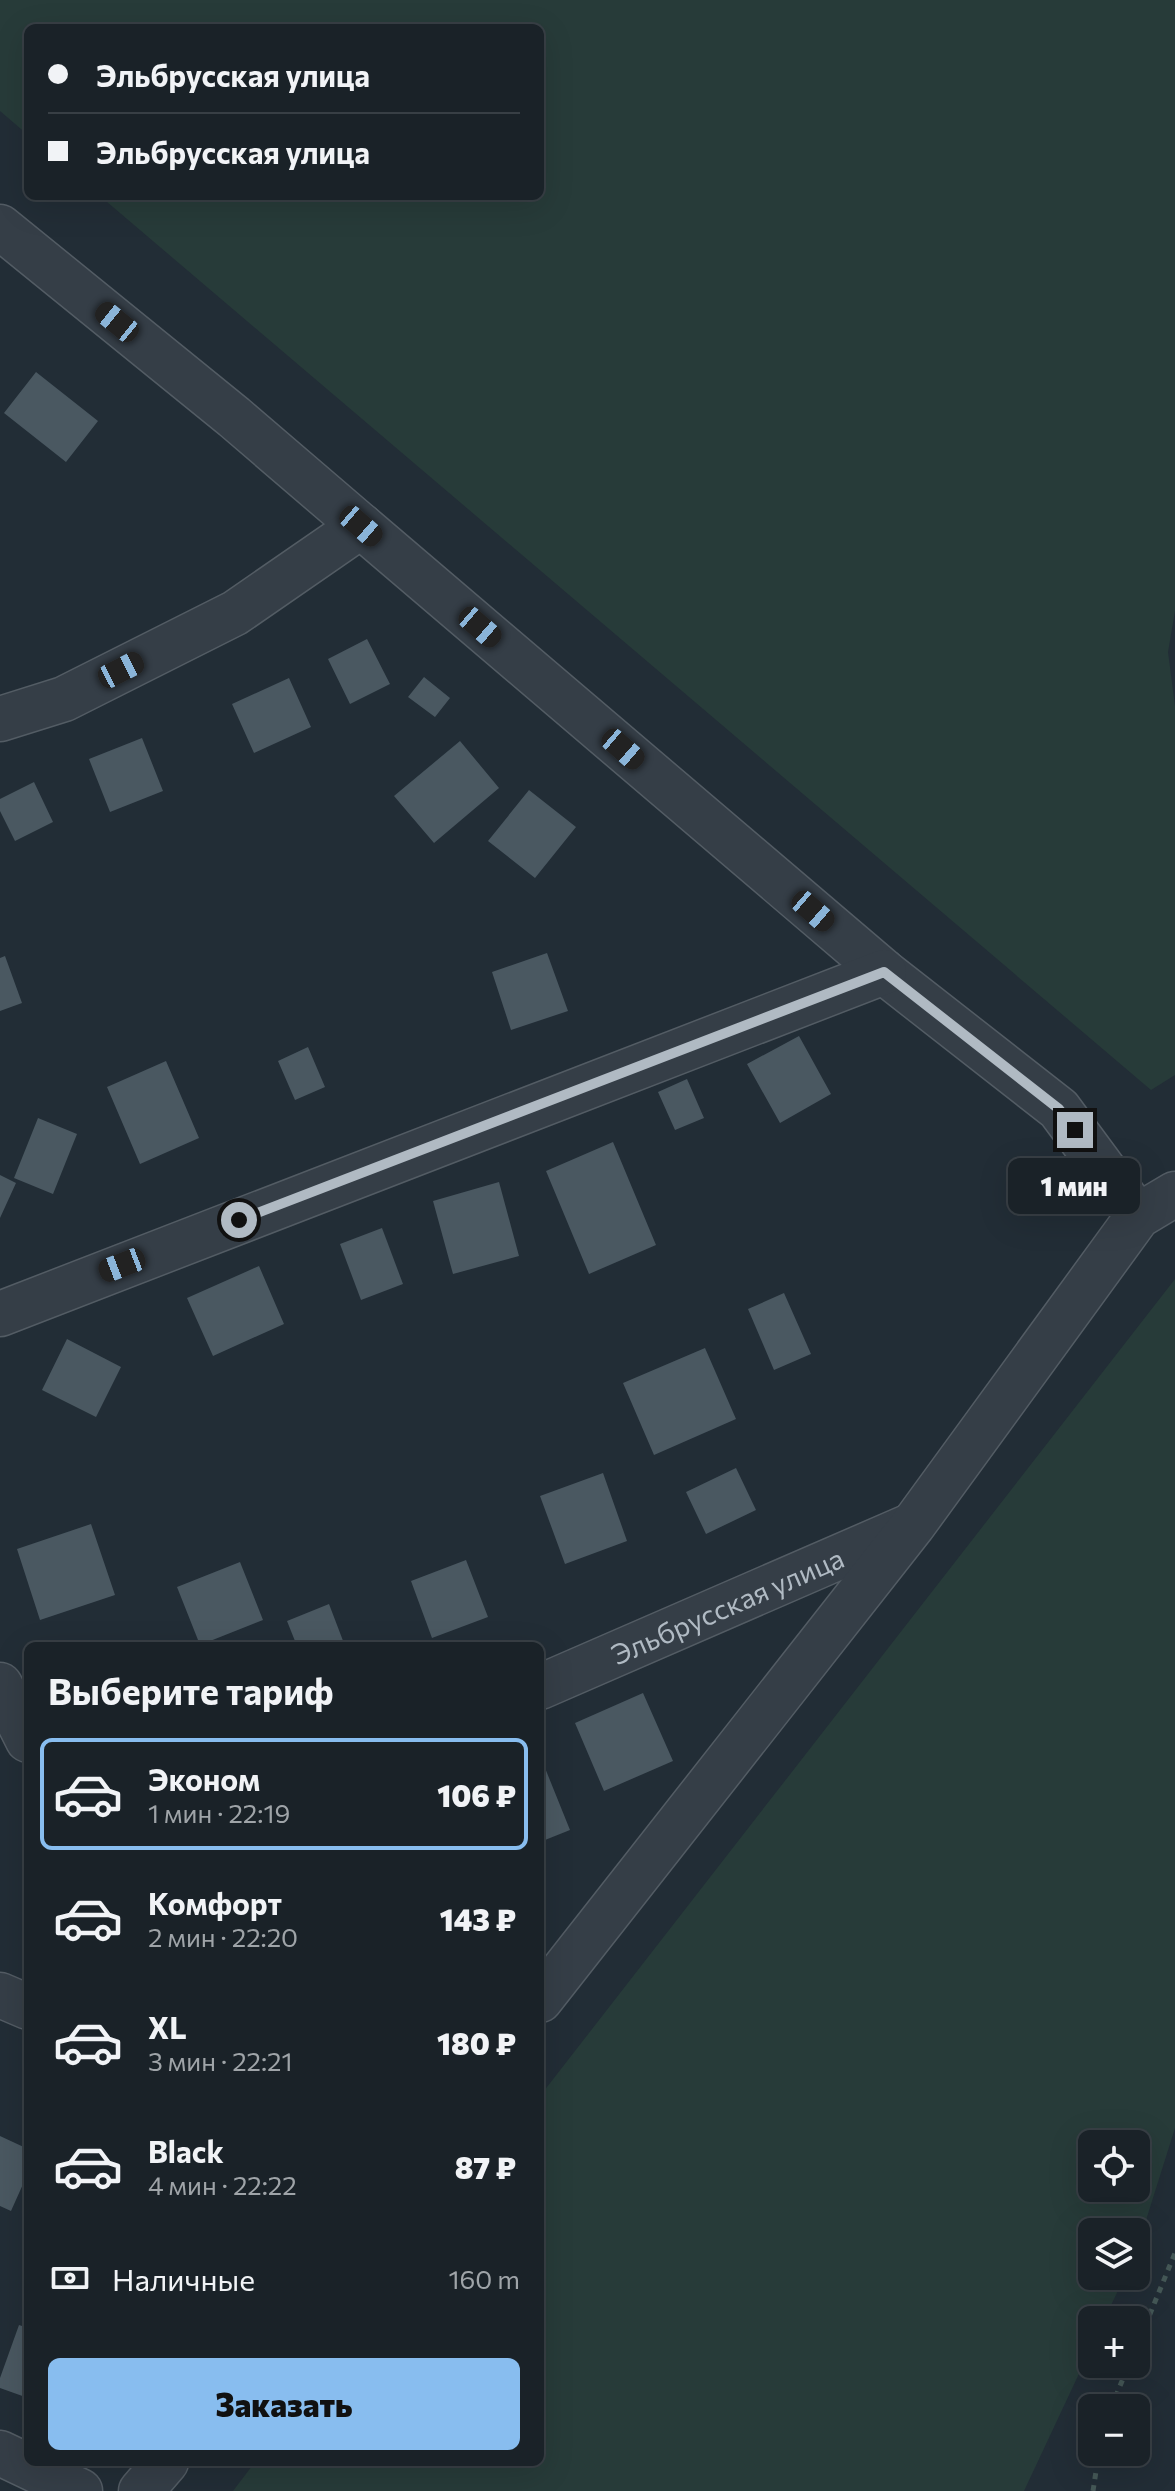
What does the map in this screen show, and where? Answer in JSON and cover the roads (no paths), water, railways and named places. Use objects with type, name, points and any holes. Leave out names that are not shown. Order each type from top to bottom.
[{"type":"street","points":[[0,227],[234,417],[884,972],[1059,1109],[1138,1216]]},
{"type":"street","points":[[0,719],[64,699],[235,613],[361,526]]},
{"type":"street","points":[[0,1314],[884,972]]},
{"type":"street","points":[[544,1995],[913,1525],[1138,1216],[1175,1194]]},
{"type":"street","name":"Эльбрусская улица","points":[[544,1685],[913,1525]]},
{"type":"street","points":[[0,1685],[24,1732]]},
{"type":"street","points":[[0,1995],[24,2005]]},
{"type":"street","points":[[0,2453],[24,2464]]},
{"type":"street","points":[[27,2466],[80,2491]]},
{"type":"street","points":[[141,2491],[163,2466]]}]
